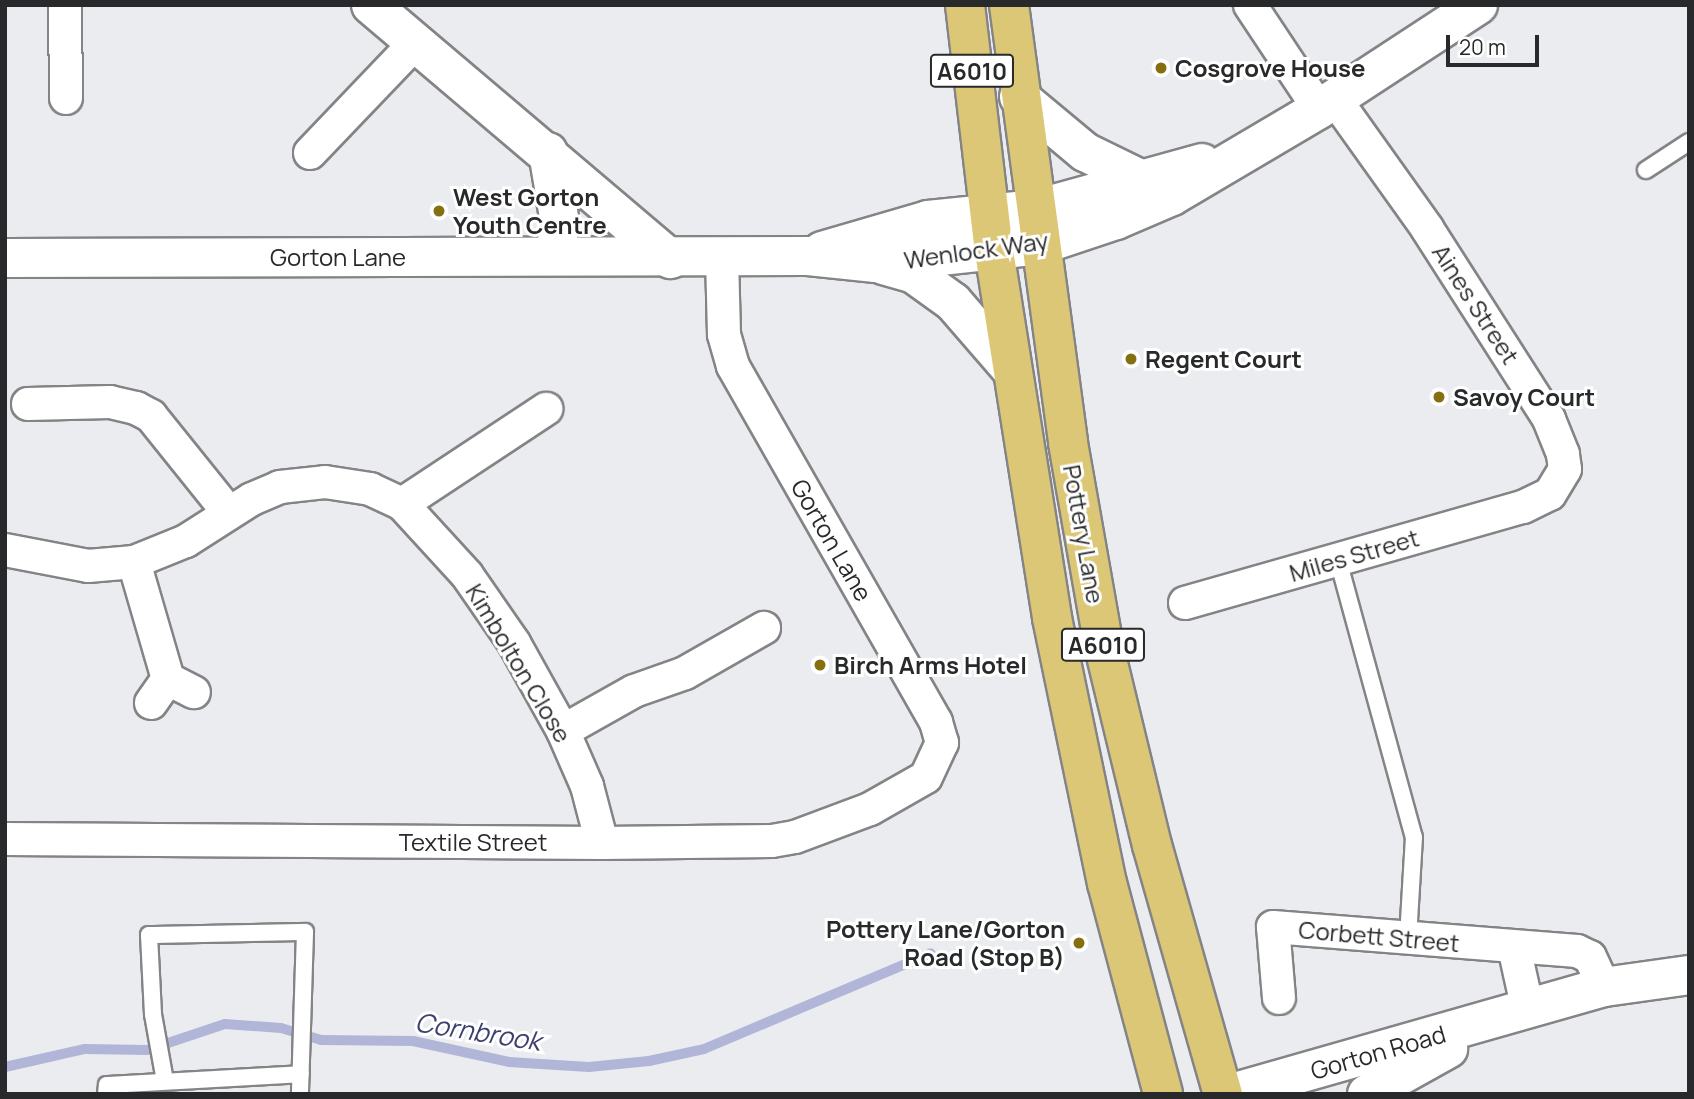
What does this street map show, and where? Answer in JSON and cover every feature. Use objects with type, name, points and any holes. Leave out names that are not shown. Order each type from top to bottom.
[{"type":"highway","name":"Pottery Lane","points":[[965,5],[994,251],[1052,618],[1107,883],[1163,1094]]},
{"type":"highway","name":"Pottery Lane","points":[[1009,5],[1019,97],[1068,443],[1104,648],[1152,845],[1223,1094]]},
{"type":"street","points":[[65,5],[66,98]]},
{"type":"street","name":"Aines Street","points":[[1250,5],[1427,228],[1549,419],[1565,468],[1550,494],[1524,507]]},
{"type":"street","name":"Wenlock Way","points":[[808,256],[928,220],[989,214],[1038,227],[1116,220],[1172,196],[1252,151],[1478,5]]},
{"type":"street","points":[[380,8],[415,43],[671,258]]},
{"type":"street","points":[[310,153],[415,43]]},
{"type":"street","points":[[1019,97],[1085,152],[1140,179]]},
{"type":"street","name":"Wenlock Way","points":[[671,258],[808,256],[876,264],[994,251],[1140,179],[1252,151]]},
{"type":"street","points":[[548,152],[560,223],[555,256]]},
{"type":"street","name":"Gorton Lane","points":[[722,257],[724,334],[733,366],[936,722],[942,743],[926,777]]},
{"type":"street","name":"Gorton Lane","points":[[5,258],[671,258]]},
{"type":"street","points":[[876,264],[914,274],[941,293],[1011,369]]},
{"type":"street","points":[[28,404],[110,402],[136,408],[151,415],[229,513]]},
{"type":"street","points":[[402,504],[546,409]]},
{"type":"street","name":"Kimbolton Close","points":[[5,550],[88,566],[134,562],[186,541],[229,513],[280,487],[325,482],[370,489],[402,504],[467,575],[514,643],[562,731],[587,786],[602,843]]},
{"type":"street","name":"Miles Street","points":[[1185,603],[1524,507]]},
{"type":"street","points":[[134,562],[171,691]]},
{"type":"street","points":[[562,731],[634,691],[685,673],[764,628]]},
{"type":"street","name":"Textile Street","points":[[5,839],[602,843],[772,841],[795,837],[870,809],[926,777]]},
{"type":"street","name":"Corbett Street","points":[[1279,998],[1273,927],[1577,951],[1590,957],[1604,987]]},
{"type":"street","points":[[1514,947],[1528,1010]]},
{"type":"street","name":"Gorton Road","points":[[1228,1094],[1604,987],[1689,975]]},
{"type":"street","name":"Gorton Road","points":[[1367,1094],[1422,1062],[1528,1010]]},
{"type":"lane","points":[[1646,170],[1689,142]]},
{"type":"lane","points":[[1338,560],[1414,837],[1408,938]]},
{"type":"lane","points":[[165,1077],[153,1014],[149,935],[305,932],[300,1094]]},
{"type":"lane","points":[[106,1094],[107,1084],[165,1077],[301,1074]]},
{"type":"waterway","name":"Cornbrook","points":[[5,1067],[85,1049],[147,1050],[225,1024],[281,1028],[321,1040],[413,1041],[509,1062],[589,1067],[649,1061],[704,1049],[931,953]]},
{"type":"place","name":"Cosgrove House","points":[[1161,68]]},
{"type":"place","name":"West Gorton Youth Centre","points":[[439,211]]},
{"type":"place","name":"Regent Court","points":[[1131,359]]},
{"type":"place","name":"Savoy Court","points":[[1439,397]]},
{"type":"place","name":"Birch Arms Hotel","points":[[820,665]]},
{"type":"place","name":"Pottery Lane/Gorton Road (Stop B)","points":[[1079,943]]}]
